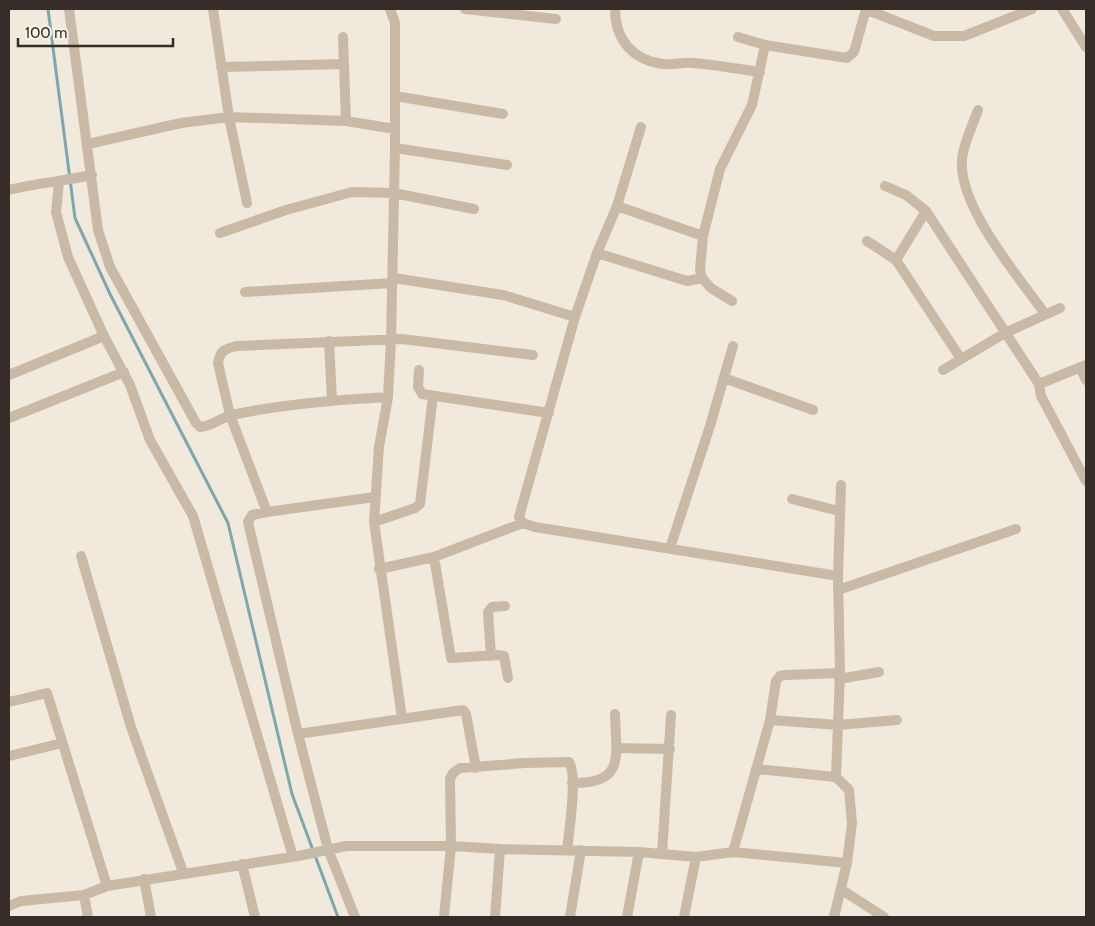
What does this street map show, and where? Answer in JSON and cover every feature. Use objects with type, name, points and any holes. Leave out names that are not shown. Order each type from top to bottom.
[{"type":"street","points":[[70,9],[98,230],[110,267],[196,423],[200,427],[205,427],[230,415],[332,401],[388,397]]},
{"type":"street","points":[[224,9],[213,9],[221,66],[247,202]]},
{"type":"street","points":[[390,9],[395,23],[396,96],[393,280],[388,397],[379,447],[374,522],[402,718]]},
{"type":"street","points":[[466,9],[556,19]]},
{"type":"street","points":[[615,9],[615,25],[622,41],[640,57],[663,64],[693,63],[760,72]]},
{"type":"street","points":[[738,37],[765,45],[846,58],[854,52],[866,9],[934,36],[964,36],[1032,9]]},
{"type":"street","points":[[1062,9],[1086,47]]},
{"type":"street","points":[[343,37],[346,121]]},
{"type":"street","points":[[732,301],[711,288],[702,278],[700,270],[703,236],[720,169],[752,105],[765,45]]},
{"type":"street","points":[[221,66],[344,64]]},
{"type":"street","points":[[396,96],[503,114]]},
{"type":"street","points":[[978,110],[962,154],[962,178],[984,228],[1045,314]]},
{"type":"street","points":[[88,144],[180,123],[230,117],[346,121],[395,129]]},
{"type":"street","points":[[522,523],[519,517],[520,512],[576,318],[597,253],[617,206],[641,127]]},
{"type":"street","points":[[395,148],[507,165]]},
{"type":"street","points":[[9,190],[34,183],[58,182],[92,175]]},
{"type":"street","points":[[58,182],[56,212],[60,233],[68,257],[104,336],[124,372],[150,440],[192,516],[296,857]]},
{"type":"street","points":[[885,186],[906,195],[926,211],[1039,384],[1041,396],[1086,481]]},
{"type":"street","points":[[220,233],[286,210],[352,192],[394,192],[474,209]]},
{"type":"street","points":[[617,206],[703,236]]},
{"type":"street","points":[[896,260],[926,211]]},
{"type":"street","points":[[867,241],[896,260],[962,359]]},
{"type":"street","points":[[597,253],[687,280],[702,278]]},
{"type":"street","points":[[244,292],[393,280],[503,295],[576,318]]},
{"type":"street","points":[[943,370],[1004,333],[1060,308]]},
{"type":"street","points":[[9,374],[104,336]]},
{"type":"street","points":[[266,512],[230,415],[218,363],[219,355],[224,349],[236,346],[329,341],[426,340],[533,354]]},
{"type":"street","points":[[329,341],[332,401]]},
{"type":"street","points":[[670,548],[733,346]]},
{"type":"street","points":[[1039,384],[1083,366],[1086,380]]},
{"type":"street","points":[[419,370],[419,391],[422,394],[549,413]]},
{"type":"street","points":[[9,418],[124,372]]},
{"type":"street","points":[[724,378],[813,410]]},
{"type":"street","points":[[374,522],[415,508],[420,504],[433,396]]},
{"type":"street","points":[[836,778],[840,676],[838,576],[841,485]]},
{"type":"street","points":[[356,917],[324,851],[248,522],[252,515],[266,512],[375,497]]},
{"type":"street","points":[[792,499],[839,511]]},
{"type":"street","points":[[380,569],[434,556],[522,523],[535,527],[838,576]]},
{"type":"street","points":[[838,590],[1016,529]]},
{"type":"street","points":[[81,556],[132,727],[183,872]]},
{"type":"street","points":[[434,556],[451,658],[504,656],[508,678]]},
{"type":"street","points":[[491,656],[488,612],[492,607],[505,606]]},
{"type":"street","points":[[733,852],[770,720],[776,681],[780,676],[840,676],[879,672]]},
{"type":"street","points":[[9,702],[47,692],[107,886]]},
{"type":"street","points":[[298,734],[463,710],[466,714],[476,768]]},
{"type":"street","points":[[572,783],[598,782],[607,778],[612,770],[617,748],[615,714]]},
{"type":"street","points":[[662,854],[671,715]]},
{"type":"street","points":[[770,720],[838,726],[897,720]]},
{"type":"street","points":[[9,756],[62,743]]},
{"type":"street","points":[[617,748],[670,749]]},
{"type":"street","points":[[444,917],[451,846],[450,779],[452,772],[460,768],[569,762],[572,767],[572,783],[567,850]]},
{"type":"street","points":[[756,769],[836,778],[849,790],[852,802],[852,823],[842,890],[834,917]]},
{"type":"street","points":[[9,906],[21,901],[84,895],[107,886],[183,872],[296,857],[346,846],[451,846],[581,850],[639,852],[696,858],[733,852],[847,863]]},
{"type":"street","points":[[495,917],[500,849]]},
{"type":"street","points":[[570,917],[581,850]]},
{"type":"street","points":[[627,917],[639,852]]},
{"type":"street","points":[[684,917],[696,858]]},
{"type":"street","points":[[242,864],[255,917]]},
{"type":"street","points":[[144,880],[151,917]]},
{"type":"street","points":[[842,890],[884,917]]},
{"type":"street","points":[[84,895],[88,917]]},
{"type":"waterway","points":[[48,9],[75,218],[110,294],[228,523],[292,794],[338,917]]}]
